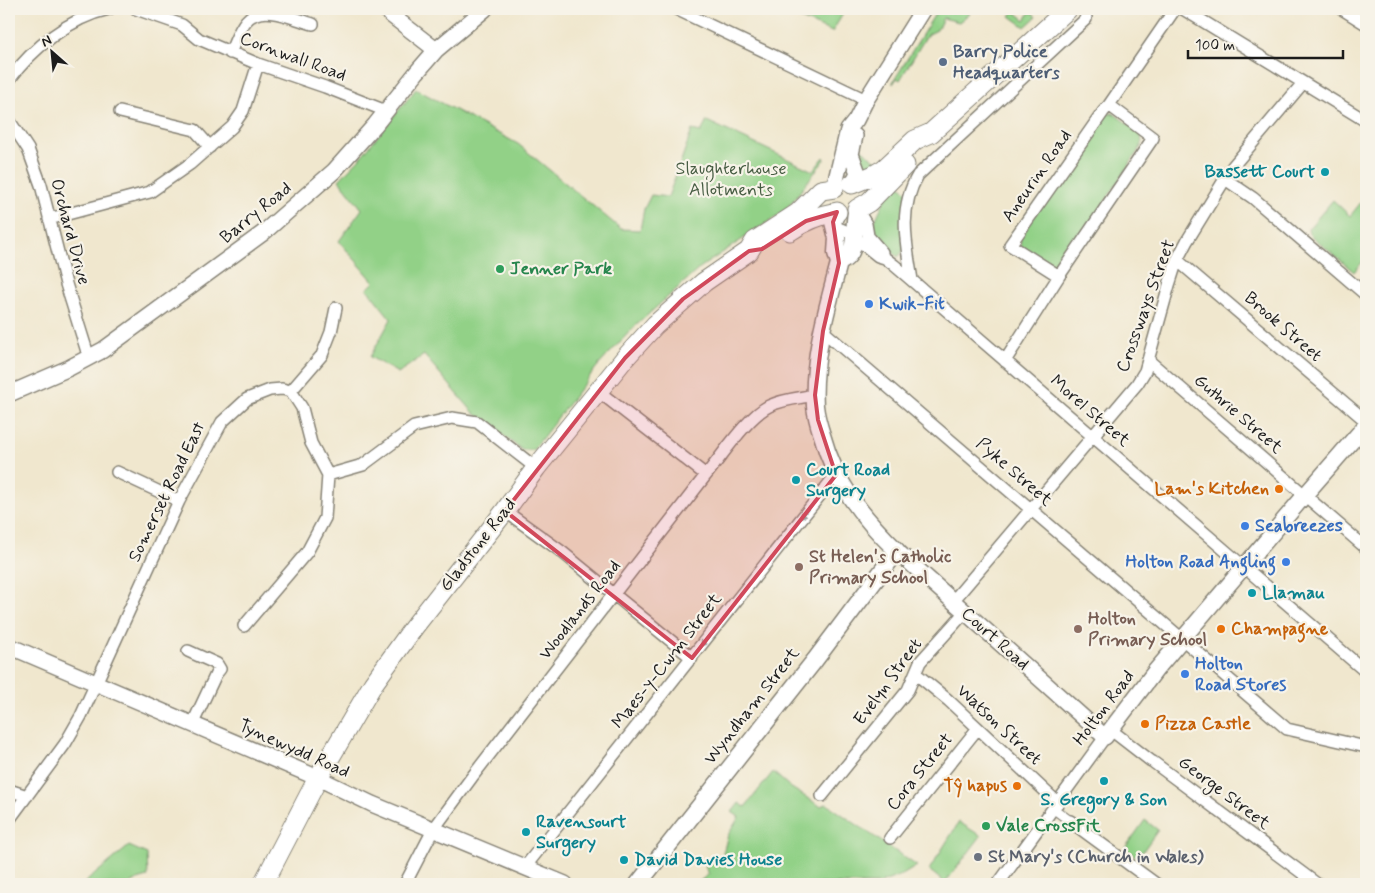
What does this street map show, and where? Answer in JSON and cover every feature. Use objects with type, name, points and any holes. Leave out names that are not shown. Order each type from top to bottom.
[{"type":"main road","name":"Gladstone Road","points":[[857,209],[869,202],[923,148],[931,134],[1068,9]]},
{"type":"main road","name":"Gladstone Road","points":[[263,884],[318,778],[373,684],[414,627],[536,468],[637,344],[704,282],[749,251],[755,242],[798,213],[821,190],[843,186],[874,175],[886,167],[915,140],[931,134]]},
{"type":"main road","name":"Court Road","points":[[839,263],[850,255],[854,237],[854,215],[860,201],[859,191],[843,186],[830,200],[836,220],[839,263],[817,366],[815,395],[818,420],[827,454],[836,475],[868,522],[897,551]]},
{"type":"main road","points":[[836,220],[857,209]]},
{"type":"main road","name":"Gladstone Road","points":[[749,251],[762,249],[806,221],[825,214],[836,220]]},
{"type":"main road","name":"Wyndham Street","points":[[638,884],[815,660],[897,551]]},
{"type":"street","points":[[9,80],[19,66],[58,32],[96,12],[109,9]]},
{"type":"street","name":"Cornwall Road","points":[[136,9],[182,25],[198,39],[258,64],[325,86],[386,110]]},
{"type":"street","points":[[386,9],[436,50]]},
{"type":"street","name":"Barry Road","points":[[9,394],[89,358],[127,333],[263,234],[334,171],[436,50],[485,9]]},
{"type":"street","points":[[676,9],[866,100]]},
{"type":"street","name":"Court Road","points":[[843,186],[844,140],[848,130],[856,120],[866,100],[923,9]]},
{"type":"street","points":[[912,280],[904,221],[909,193],[918,175],[1086,19],[1085,9]]},
{"type":"street","name":"Aneurin Road","points":[[1059,276],[1010,245],[1175,9]]},
{"type":"street","points":[[1183,9],[1366,121]]},
{"type":"street","points":[[1342,9],[1366,24]]},
{"type":"street","points":[[230,52],[244,23],[251,16],[266,12],[313,24]]},
{"type":"street","points":[[49,219],[150,192],[190,164],[232,127],[243,111],[258,64]]},
{"type":"street","name":"Crossways Street","points":[[953,600],[1137,384],[1145,371],[1178,260],[1187,241],[1233,166],[1303,83]]},
{"type":"street","points":[[1005,361],[1059,276],[1153,138],[1109,105]]},
{"type":"street","points":[[120,112],[195,130],[210,148]]},
{"type":"street","name":"Orchard Drive","points":[[9,120],[28,149],[41,186],[66,284],[89,358]]},
{"type":"street","name":"Court Road","points":[[843,186],[858,173],[851,154],[857,129],[856,120]]},
{"type":"street","points":[[1225,179],[1253,198],[1366,295]]},
{"type":"street","name":"Morel Street","points":[[857,209],[866,224],[868,236],[882,250],[885,258]]},
{"type":"street","name":"Morel Street","points":[[836,220],[841,229],[878,256],[885,258],[912,280],[1366,672]]},
{"type":"street","name":"Brook Street","points":[[1178,260],[1366,421]]},
{"type":"street","points":[[244,626],[307,552],[324,518],[328,475],[311,443],[302,408],[291,391],[322,354],[331,332],[336,308]]},
{"type":"street","name":"Pyke Street","points":[[823,331],[1287,729],[1366,747]]},
{"type":"street","name":"Guthrie Street","points":[[1148,360],[1366,548]]},
{"type":"street","name":"Somerset Road East","points":[[9,820],[65,744],[81,716],[180,501],[222,422],[246,399],[270,390],[282,389],[291,391]]},
{"type":"street","points":[[598,391],[706,475]]},
{"type":"street","name":"Woodlands Road","points":[[405,884],[434,830],[479,768],[706,475],[756,415],[770,406],[790,399],[815,395]]},
{"type":"street","points":[[328,475],[363,465],[414,427],[452,418],[477,422],[536,468]]},
{"type":"street","name":"Holton Road","points":[[998,884],[1156,670],[1366,425]]},
{"type":"street","points":[[118,472],[180,501]]},
{"type":"street","name":"Maes-y-Cwm Street","points":[[525,868],[836,475]]},
{"type":"street","points":[[505,510],[562,552],[692,658]]},
{"type":"street","name":"Court Road","points":[[897,551],[965,612],[1108,733]]},
{"type":"street","name":"Evelyn Street","points":[[822,796],[908,690],[920,662],[965,612]]},
{"type":"street","name":"Tynewydd Road","points":[[9,646],[192,726],[318,778],[342,791],[565,884]]},
{"type":"street","points":[[188,651],[217,664],[220,669],[192,726]]},
{"type":"street","name":"Watson Street","points":[[915,676],[920,677],[978,728],[1056,806]]},
{"type":"street","name":"Cora Street","points":[[890,838],[978,728]]},
{"type":"street","name":"George Street","points":[[1108,733],[1152,761],[1317,884]]},
{"type":"street","points":[[9,790],[27,796]]},
{"type":"street","points":[[1056,806],[1070,821],[1156,884]]},
{"type":"highlighted area","points":[[837,212],[833,222],[839,263],[823,331],[815,395],[818,420],[836,475],[692,658],[505,511],[625,358],[683,299],[749,251],[762,249],[806,221]]},
{"type":"green space","points":[[798,9],[846,9],[832,32],[794,16]]},
{"type":"green space","points":[[938,9],[968,9],[970,13],[959,22],[943,18],[937,30],[927,35],[900,80],[897,78],[893,84],[893,82]]},
{"type":"green space","points":[[1014,11],[1025,20],[1031,11],[1036,17],[1025,27],[1010,16]]},
{"type":"green space","name":"Jenner Park","points":[[416,89],[518,144],[621,229],[640,230],[644,209],[651,195],[668,197],[692,130],[701,132],[707,121],[813,171],[824,157],[825,159],[786,210],[701,267],[632,329],[596,368],[533,450],[522,450],[473,412],[424,355],[398,373],[370,357],[391,319],[367,289],[374,282],[339,241],[362,209],[339,180],[359,159]]},
{"type":"green space","points":[[1113,113],[1141,134],[1142,145],[1063,266],[1056,267],[1021,247],[1020,236],[1107,114]]},
{"type":"green space","points":[[856,148],[862,150],[879,163],[874,168],[862,165]]},
{"type":"green space","points":[[899,184],[907,192],[903,251],[898,257],[879,240],[874,223],[887,195]]},
{"type":"green space","points":[[1366,196],[1366,258],[1354,272],[1309,234],[1308,229],[1333,200],[1350,216]]},
{"type":"green space","points":[[773,772],[790,787],[820,806],[827,804],[917,866],[904,874],[878,884],[696,884],[709,874],[705,867],[712,861],[718,864],[721,860],[728,835],[739,817],[732,812],[739,803],[745,807]]},
{"type":"green space","points":[[1145,820],[1158,830],[1138,858],[1125,848]]},
{"type":"green space","points":[[959,822],[981,836],[945,883],[929,870]]},
{"type":"green space","points":[[129,846],[147,854],[148,877],[129,884],[83,884]]},
{"type":"place","name":"Barry Police Headquarters","points":[[943,62]]},
{"type":"place","name":"Bassett Court","points":[[1325,172]]},
{"type":"place","name":"Jenner Park","points":[[500,269]]},
{"type":"place","name":"Kwik-Fit","points":[[869,304]]},
{"type":"place","name":"Court Road Surgery","points":[[796,480]]},
{"type":"place","name":"Lam's Kitchen","points":[[1279,489]]},
{"type":"place","name":"Seabreezes","points":[[1245,526]]},
{"type":"place","name":"Holton Road Angling","points":[[1286,562]]},
{"type":"place","name":"St Helen's Catholic Primary School","points":[[799,567]]},
{"type":"place","name":"Llamau","points":[[1252,593]]},
{"type":"place","name":"Holton Primary School","points":[[1078,629]]},
{"type":"place","name":"Champagne","points":[[1221,629]]},
{"type":"place","name":"Holton Road Stores","points":[[1185,674]]},
{"type":"place","name":"Pizza Castle","points":[[1145,724]]},
{"type":"place","name":"S. Gregory & Son","points":[[1104,781]]},
{"type":"place","name":"Tŷ hapus","points":[[1017,786]]},
{"type":"place","name":"Vale CrossFit","points":[[986,826]]},
{"type":"place","name":"Ravensourt Surgery","points":[[526,832]]},
{"type":"place","name":"St Mary's (Church in Wales)","points":[[978,857]]},
{"type":"place","name":"David Davies House","points":[[624,860]]},
{"type":"park label","name":"Slaughterhouse Allotments","points":[[731,179]]}]
